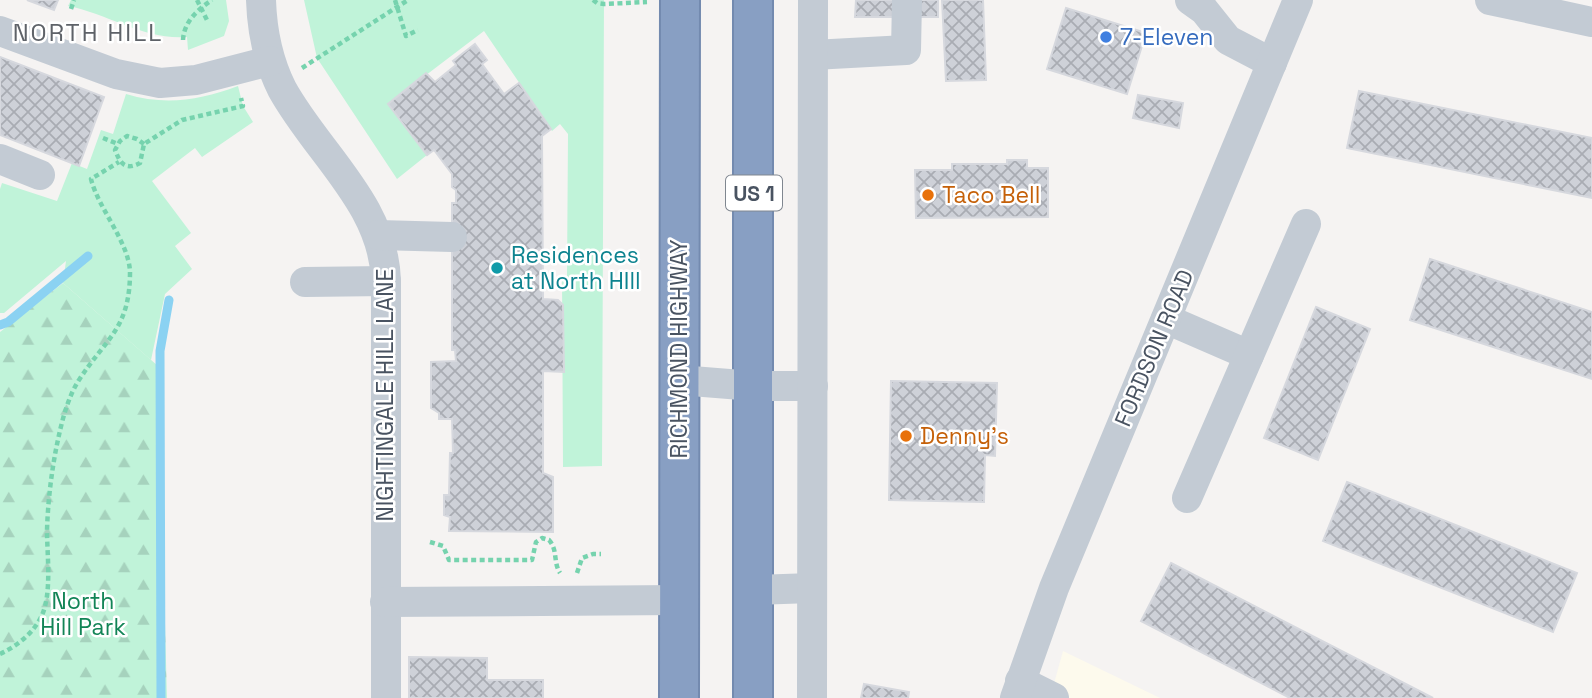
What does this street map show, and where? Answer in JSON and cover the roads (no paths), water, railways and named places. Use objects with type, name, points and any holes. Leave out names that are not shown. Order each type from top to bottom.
[{"type":"highway","name":"US 1","points":[[753,0],[753,698]]},
{"type":"highway","name":"RICHMOND HIGHWAY","points":[[666,1],[679,380],[679,698]]},
{"type":"street","name":"NIGHTINGALE HILL LANE","points":[[261,0],[261,23],[275,71],[292,104],[370,216],[383,252],[386,281],[386,698]]},
{"type":"street","points":[[812,698],[813,0]]},
{"type":"street","points":[[813,55],[906,50],[907,0]]},
{"type":"street","points":[[1190,0],[1204,10],[1228,40],[1272,63]]},
{"type":"street","name":"FORDSON ROAD","points":[[1018,690],[1054,588],[1297,0]]},
{"type":"street","points":[[1490,0],[1592,22]]},
{"type":"street","points":[[0,31],[141,81],[160,83],[196,80],[235,70],[275,71]]},
{"type":"street","points":[[0,159],[40,175]]},
{"type":"street","points":[[1187,498],[1306,224]]},
{"type":"street","points":[[379,235],[452,237]]},
{"type":"street","points":[[305,282],[386,281]]},
{"type":"street","points":[[1166,319],[1249,355]]},
{"type":"street","points":[[679,380],[754,386],[813,386]]},
{"type":"street","points":[[753,590],[813,588]]},
{"type":"street","points":[[385,602],[679,600]]},
{"type":"street","points":[[1018,690],[1054,698]]},
{"type":"waterway","points":[[0,325],[8,322],[88,256]]},
{"type":"waterway","points":[[161,698],[160,351],[169,300]]},
{"type":"place","name":"7-Eleven","points":[[1106,37]]},
{"type":"place","name":"Taco Bell","points":[[928,195]]},
{"type":"place","name":"Residences at North HIll","points":[[497,268]]},
{"type":"place","name":"Denny's","points":[[906,436]]},
{"type":"district","name":"NORTH HILL","points":[[88,32]]},
{"type":"park label","name":"North Hill Park","points":[[83,614]]}]
